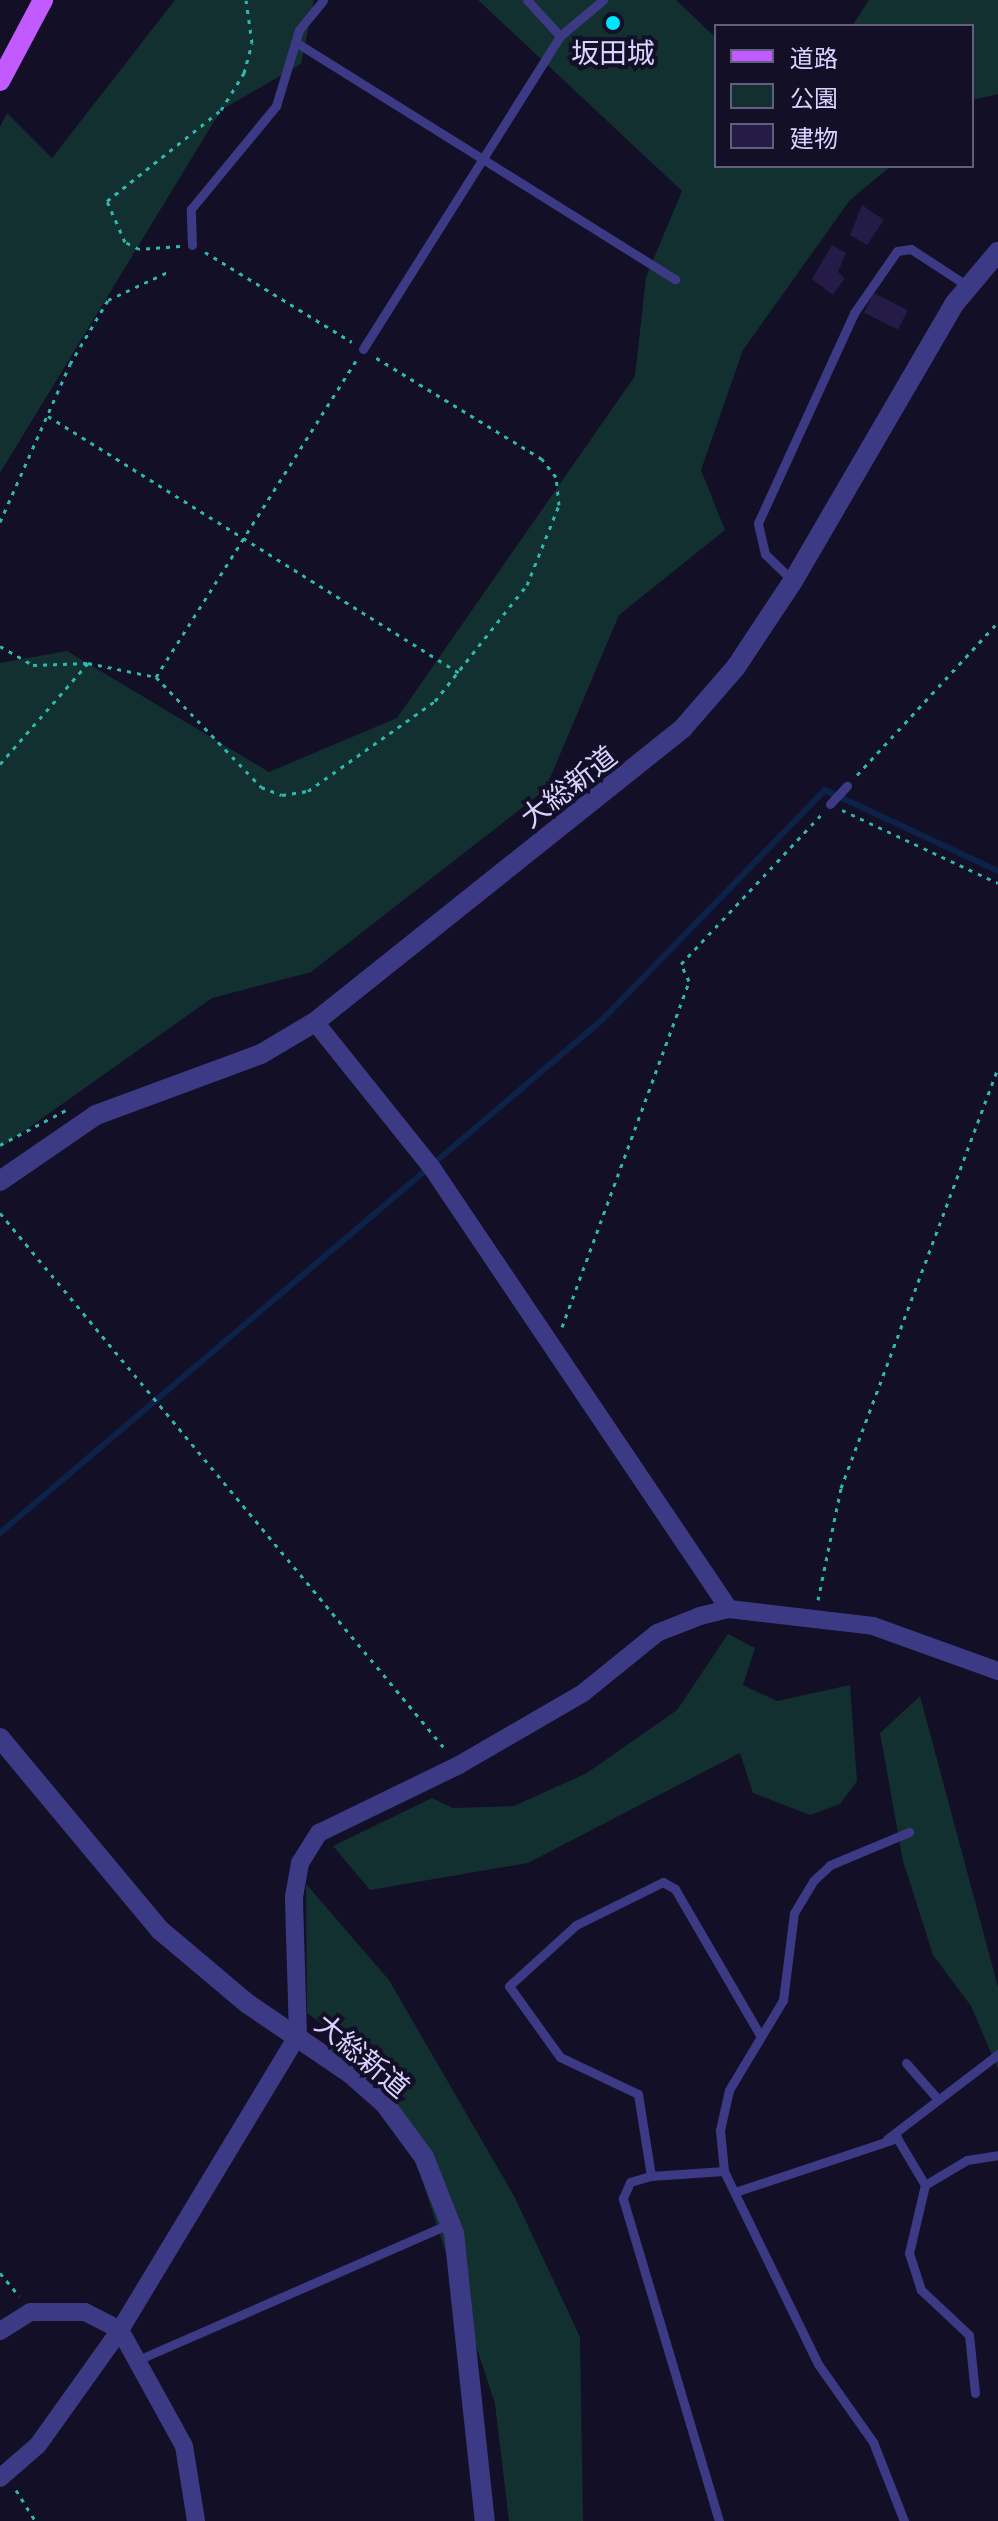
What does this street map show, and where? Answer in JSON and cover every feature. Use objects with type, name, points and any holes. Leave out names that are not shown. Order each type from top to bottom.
[{"type":"main road","points":[[0,81],[43,0]]},
{"type":"street","name":"大総新道","points":[[0,1181],[96,1115],[261,1054],[315,1022],[683,728],[736,667],[793,581],[969,287],[998,252]]},
{"type":"street","points":[[315,1022],[432,1168],[729,1609]]},
{"type":"street","points":[[6,2482],[38,2445],[120,2330],[298,2035],[293,1957],[300,1863],[319,1833],[459,1765],[583,1693],[657,1633],[729,1609],[873,1626],[998,1671]]},
{"type":"street","name":"大総新道","points":[[0,1738],[160,1930],[248,2004],[298,2035],[385,2104],[424,2157],[452,2223],[485,2521]]},
{"type":"street","points":[[0,2331],[31,2312],[85,2312],[120,2330],[140,2359],[184,2446],[196,2521]]},
{"type":"lane","points":[[192,245],[191,209],[276,106],[297,43],[323,0]]},
{"type":"lane","points":[[527,0],[560,36]]},
{"type":"lane","points":[[363,349],[560,36],[603,0]]},
{"type":"lane","points":[[297,43],[675,279]]},
{"type":"lane","points":[[793,581],[765,554],[758,523],[854,313],[897,251],[911,249],[969,287]]},
{"type":"lane","points":[[831,804],[847,786]]},
{"type":"lane","points":[[904,2521],[873,2442],[818,2364],[738,2191],[724,2171],[720,2130],[729,2090],[783,2000],[794,1913],[813,1881],[830,1865],[909,1832]]},
{"type":"lane","points":[[651,2176],[638,2094],[560,2057],[509,1986],[576,1925],[663,1882],[675,1889],[760,2035]]},
{"type":"lane","points":[[887,2139],[936,2097],[998,2054]]},
{"type":"lane","points":[[906,2063],[936,2097]]},
{"type":"lane","points":[[738,2191],[897,2138],[925,2185],[909,2253],[921,2290],[969,2335],[975,2393]]},
{"type":"lane","points":[[925,2185],[967,2160],[998,2155]]},
{"type":"lane","points":[[719,2521],[623,2198],[630,2182],[651,2176],[724,2171]]},
{"type":"lane","points":[[140,2359],[452,2223]]},
{"type":"path","points":[[0,646],[33,665],[88,663],[156,677],[261,787],[282,795],[342,772],[459,673],[527,585],[561,489],[542,459],[192,245],[139,249],[114,229],[107,201],[221,110],[244,73],[252,43],[246,0]]},
{"type":"path","points":[[0,522],[48,416],[108,300],[170,271]]},
{"type":"path","points":[[156,677],[363,349]]},
{"type":"path","points":[[48,416],[459,673]]},
{"type":"path","points":[[847,786],[998,622]]},
{"type":"path","points":[[0,764],[88,663]]},
{"type":"path","points":[[555,1347],[689,981],[681,964],[831,804],[998,883]]},
{"type":"path","points":[[814,1619],[841,1488],[998,1069]]},
{"type":"path","points":[[0,1145],[70,1108]]},
{"type":"path","points":[[0,1213],[459,1765]]},
{"type":"path","points":[[0,2273],[31,2312]]},
{"type":"path","points":[[6,2482],[35,2521]]},
{"type":"green space","points":[[175,0],[314,0],[301,64],[221,110],[0,473],[0,127],[7,113],[52,158]]},
{"type":"green space","points":[[478,0],[676,0],[714,36],[714,168],[889,168],[850,200],[743,350],[701,470],[725,530],[619,615],[545,790],[311,972],[212,998],[0,1148],[0,663],[67,651],[269,772],[397,718],[635,376],[646,277],[682,191]]},
{"type":"green space","points":[[869,0],[998,0],[998,94],[974,100],[974,24],[853,24]]},
{"type":"green space","points":[[728,1634],[755,1648],[743,1685],[777,1701],[850,1685],[857,1781],[840,1804],[810,1815],[753,1793],[740,1753],[528,1863],[370,1890],[333,1846],[432,1798],[453,1808],[514,1806],[587,1773],[677,1710]]},
{"type":"green space","points":[[920,1696],[998,1987],[998,2069],[971,2006],[933,1955],[903,1861],[880,1733]]},
{"type":"green space","points":[[306,1884],[389,1980],[514,2196],[580,2337],[583,2521],[509,2521],[495,2404],[386,2069],[307,2013]]},
{"type":"building","points":[[862,205],[884,220],[867,245],[850,235]]},
{"type":"building","points":[[832,245],[846,253],[838,272],[845,278],[833,295],[812,279]]},
{"type":"building","points":[[874,293],[908,310],[898,330],[864,313]]},
{"type":"waterway","points":[[0,1533],[602,1020],[825,790],[998,871]]},
{"type":"place","name":"坂田城","points":[[613,23]]}]
